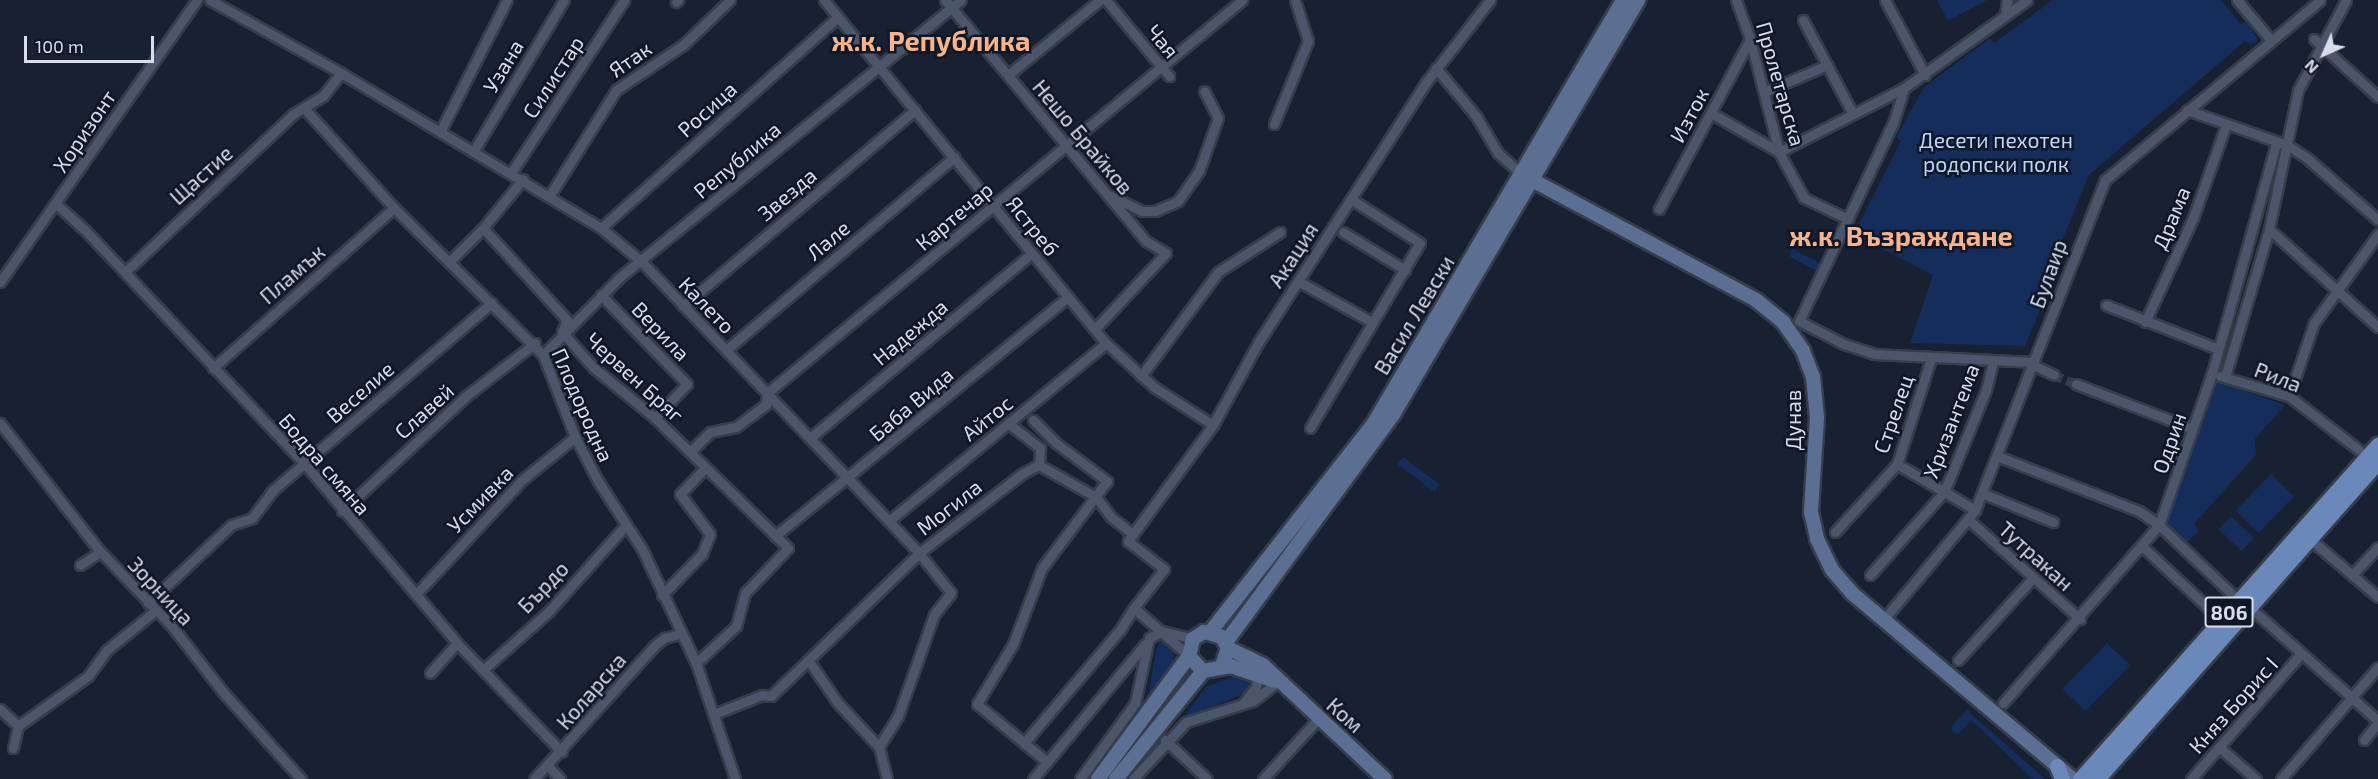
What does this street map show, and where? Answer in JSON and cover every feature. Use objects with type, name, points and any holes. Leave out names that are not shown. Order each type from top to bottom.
[{"type":"main road","name":"Васил Левски","points":[[1227,645],[1394,413],[1527,177],[1623,0]]},
{"type":"main road","name":"Васил Левски","points":[[1211,631],[1374,423],[1638,0]]},
{"type":"main road","name":"Дунав","points":[[1527,177],[1756,300],[1793,334],[1809,363],[1817,395],[1811,500],[1817,539],[1832,570],[1884,619],[2060,772],[2073,779]]},
{"type":"main road","name":"806","points":[[2080,779],[2378,445]]},
{"type":"main road","name":"806","points":[[2097,779],[2378,461]]},
{"type":"main road","points":[[1098,779],[1189,656],[1193,639],[1211,631],[1227,645],[1222,666]]},
{"type":"main road","name":"Ком","points":[[1227,645],[1263,665],[1277,682],[1385,779]]},
{"type":"main road","points":[[1189,656],[1203,671]]},
{"type":"main road","points":[[1116,779],[1203,671],[1222,666],[1258,674],[1277,682]]},
{"type":"street","name":"Хоризонт","points":[[0,282],[197,0]]},
{"type":"street","name":"Калето","points":[[210,0],[341,72],[473,152],[550,195],[601,228],[642,262],[890,520],[951,593],[930,624],[898,716],[879,747]]},
{"type":"street","points":[[440,132],[507,0]]},
{"type":"street","name":"Узана","points":[[473,152],[564,0]]},
{"type":"street","name":"Силистар","points":[[511,173],[624,0]]},
{"type":"street","name":"Ятак","points":[[550,195],[616,90],[683,45],[730,0]]},
{"type":"street","name":"Ястреб","points":[[824,0],[1106,343],[1141,376],[1213,424]]},
{"type":"street","name":"Република","points":[[543,355],[562,332],[601,295],[878,66],[949,4],[961,0]]},
{"type":"street","points":[[1008,75],[1100,0]]},
{"type":"street","name":"Чая","points":[[1106,0],[1169,76]]},
{"type":"street","name":"Картечар","points":[[690,452],[710,432],[736,427],[766,404],[767,393],[1242,0]]},
{"type":"street","points":[[1274,124],[1308,41],[1295,0]]},
{"type":"street","name":"Акация","points":[[1133,534],[1213,424],[1298,281],[1436,68],[1490,0]]},
{"type":"street","name":"Пролетарска","points":[[1736,0],[1750,39],[1779,152],[1804,198],[1848,219]]},
{"type":"street","points":[[1885,0],[1925,75]]},
{"type":"street","points":[[2006,15],[2007,0]]},
{"type":"street","points":[[1711,114],[1779,152],[1852,112],[1904,88],[2027,0]]},
{"type":"street","points":[[2237,0],[2270,39]]},
{"type":"street","name":"Булаир","points":[[1884,619],[1969,520],[1975,510],[2105,180],[2270,39],[2320,0]]},
{"type":"street","points":[[2225,377],[2269,229],[2298,90],[2317,42],[2346,0]]},
{"type":"street","name":"Нешо Брайков","points":[[949,4],[1146,241],[1163,249],[1165,258],[1095,329]]},
{"type":"street","name":"Росица","points":[[601,228],[838,16]]},
{"type":"street","points":[[1803,20],[1852,112]]},
{"type":"street","name":"Изток","points":[[1659,209],[1750,39]]},
{"type":"street","points":[[2317,42],[2378,97]]},
{"type":"street","points":[[1764,92],[1827,65]]},
{"type":"street","name":"Дунав","points":[[1436,68],[1476,116],[1498,153],[1527,177]]},
{"type":"street","name":"Щастие","points":[[124,272],[304,108],[323,96],[341,72]]},
{"type":"street","points":[[1904,88],[1893,123],[1799,321],[1868,352],[2033,364],[2054,375]]},
{"type":"street","points":[[1106,194],[1142,211],[1155,211],[1178,201],[1199,171],[1218,118],[1204,91]]},
{"type":"street","name":"Плодородна","points":[[304,108],[394,208],[535,343],[543,355],[575,437],[625,526],[642,549],[680,634],[696,663],[735,779]]},
{"type":"street","name":"Звезда","points":[[683,306],[915,110]]},
{"type":"street","points":[[2187,110],[2276,144],[2287,145],[2307,158],[2378,220]]},
{"type":"street","name":"Драма","points":[[2145,322],[2193,218],[2226,125]]},
{"type":"street","name":"Одрин","points":[[2003,703],[2080,619],[2160,525],[2212,373],[2276,144]]},
{"type":"street","name":"Лале","points":[[726,350],[954,157]]},
{"type":"street","points":[[449,262],[483,228],[523,180]]},
{"type":"street","points":[[1310,428],[1420,243],[1351,199]]},
{"type":"street","name":"Бодра смяна","points":[[56,204],[124,272],[304,463],[342,511],[417,593],[457,643],[562,752]]},
{"type":"street","name":"Пламък","points":[[213,368],[394,208]]},
{"type":"street","name":"Червен Бряг","points":[[483,228],[567,320],[562,332],[594,368],[655,418],[776,536]]},
{"type":"street","points":[[2269,229],[2378,327]]},
{"type":"street","points":[[1141,376],[1218,272],[1280,232]]},
{"type":"street","points":[[1343,232],[1405,270]]},
{"type":"street","points":[[2289,396],[2314,323],[2378,234]]},
{"type":"street","name":"Надежда","points":[[810,438],[1032,253]]},
{"type":"street","points":[[1298,281],[1372,322]]},
{"type":"street","name":"Верила","points":[[601,295],[687,384],[655,418]]},
{"type":"street","name":"Баба Вида","points":[[776,536],[817,500],[849,479],[1068,297]]},
{"type":"street","name":"Веселие","points":[[148,603],[231,525],[252,518],[272,491],[491,303]]},
{"type":"street","points":[[2106,305],[2218,349]]},
{"type":"street","name":"Славей","points":[[342,511],[466,396],[535,343]]},
{"type":"street","name":"Айтос","points":[[890,520],[1106,343]]},
{"type":"street","name":"Стрелец","points":[[1835,532],[1897,464],[1931,358]]},
{"type":"street","name":"Хризантема","points":[[1870,575],[1944,492],[1986,390],[1993,361]]},
{"type":"street","name":"Рила","points":[[2212,373],[2289,396],[2363,453]]},
{"type":"street","points":[[2076,384],[2193,429]]},
{"type":"street","points":[[1034,420],[1056,443],[1107,481],[1042,568],[1013,644],[977,704],[1047,762]]},
{"type":"street","name":"Зорница","points":[[0,423],[100,552],[156,610],[301,779]]},
{"type":"street","points":[[1008,423],[1040,448],[1039,465],[1096,497],[1111,517],[1133,534],[1128,541],[1164,569],[1120,630],[1024,743]]},
{"type":"street","name":"Усмивка","points":[[417,593],[522,480],[575,437]]},
{"type":"street","points":[[1997,456],[2139,511],[2160,525],[2237,599]]},
{"type":"street","name":"Тутракан","points":[[1897,464],[1975,510]]},
{"type":"street","name":"Могила","points":[[714,714],[762,694],[771,696],[919,553],[1039,465]]},
{"type":"street","points":[[662,595],[702,554],[710,534],[680,494],[706,467]]},
{"type":"street","points":[[1982,494],[2053,522]]},
{"type":"street","name":"Тутракан","points":[[1969,520],[2080,619]]},
{"type":"street","name":"Бърдо","points":[[484,669],[549,611],[625,526]]},
{"type":"street","points":[[696,663],[736,626],[745,593],[788,548],[776,536]]},
{"type":"street","points":[[2310,539],[2378,597]]},
{"type":"street","points":[[2143,547],[2219,618]]},
{"type":"street","points":[[2352,575],[2378,547]]},
{"type":"street","points":[[80,565],[100,552]]},
{"type":"street","points":[[1958,660],[2033,578]]},
{"type":"street","points":[[1134,608],[1189,656]]},
{"type":"street","points":[[13,748],[18,726],[88,676],[107,650],[156,610]]},
{"type":"street","points":[[2254,612],[2378,722],[2364,740]]},
{"type":"street","points":[[1162,631],[1193,639]]},
{"type":"street","points":[[1032,779],[1145,644],[1162,631]]},
{"type":"street","name":"Коларска","points":[[534,779],[562,752],[654,646],[664,638],[680,634]]},
{"type":"street","points":[[430,673],[457,643]]},
{"type":"street","points":[[1080,779],[1135,703],[1145,644]]},
{"type":"street","name":"Княз Борис I","points":[[2191,779],[2301,654]]},
{"type":"street","points":[[809,661],[837,702],[879,747],[887,779]]},
{"type":"street","points":[[2281,779],[2378,667]]},
{"type":"street","points":[[1244,702],[1256,687],[1258,674]]},
{"type":"street","points":[[1133,779],[1165,741],[1186,722],[1259,698],[1277,682]]},
{"type":"street","points":[[0,709],[18,726]]},
{"type":"street","points":[[1263,779],[1318,719]]},
{"type":"street","points":[[1165,741],[1207,779]]},
{"type":"street","points":[[2219,747],[2256,779]]},
{"type":"street","points":[[548,766],[560,779]]},
{"type":"green space","points":[[1937,0],[1987,0],[1948,21]]},
{"type":"green space","name":"Десети пехотен родопски полк","points":[[2053,0],[2221,0],[2241,24],[2247,21],[2258,40],[2252,45],[2245,41],[2089,175],[2046,280],[2051,284],[2025,346],[1910,343],[1933,275],[1854,234],[1901,141],[1896,137],[1924,87],[1990,38],[1994,43]]},
{"type":"green space","points":[[1792,249],[1820,263],[1817,271],[1789,256]]},
{"type":"green space","points":[[2213,380],[2285,405],[2255,439],[2256,455],[2194,524],[2199,530],[2187,543],[2165,523]]},
{"type":"green space","points":[[1403,457],[1440,485],[1434,492],[1398,464]]},
{"type":"green space","points":[[2271,474],[2294,496],[2259,533],[2236,511]]},
{"type":"green space","points":[[2231,516],[2254,538],[2242,551],[2218,529]]},
{"type":"green space","points":[[1163,640],[1173,646],[1174,668],[1147,706],[1155,654],[1159,642]]},
{"type":"green space","points":[[2107,643],[2130,665],[2086,711],[2063,689]]},
{"type":"green space","points":[[1240,674],[1250,684],[1245,693],[1181,721],[1206,687]]},
{"type":"green space","points":[[1967,710],[2045,779],[2033,779],[1971,720],[1959,734],[1953,732],[1951,727]]},
{"type":"tunnel","points":[[2054,375],[2076,384]]},
{"type":"district","name":"ж.к. Република","points":[[931,41]]},
{"type":"district","name":"ж.к. Възраждане","points":[[1901,236]]}]
